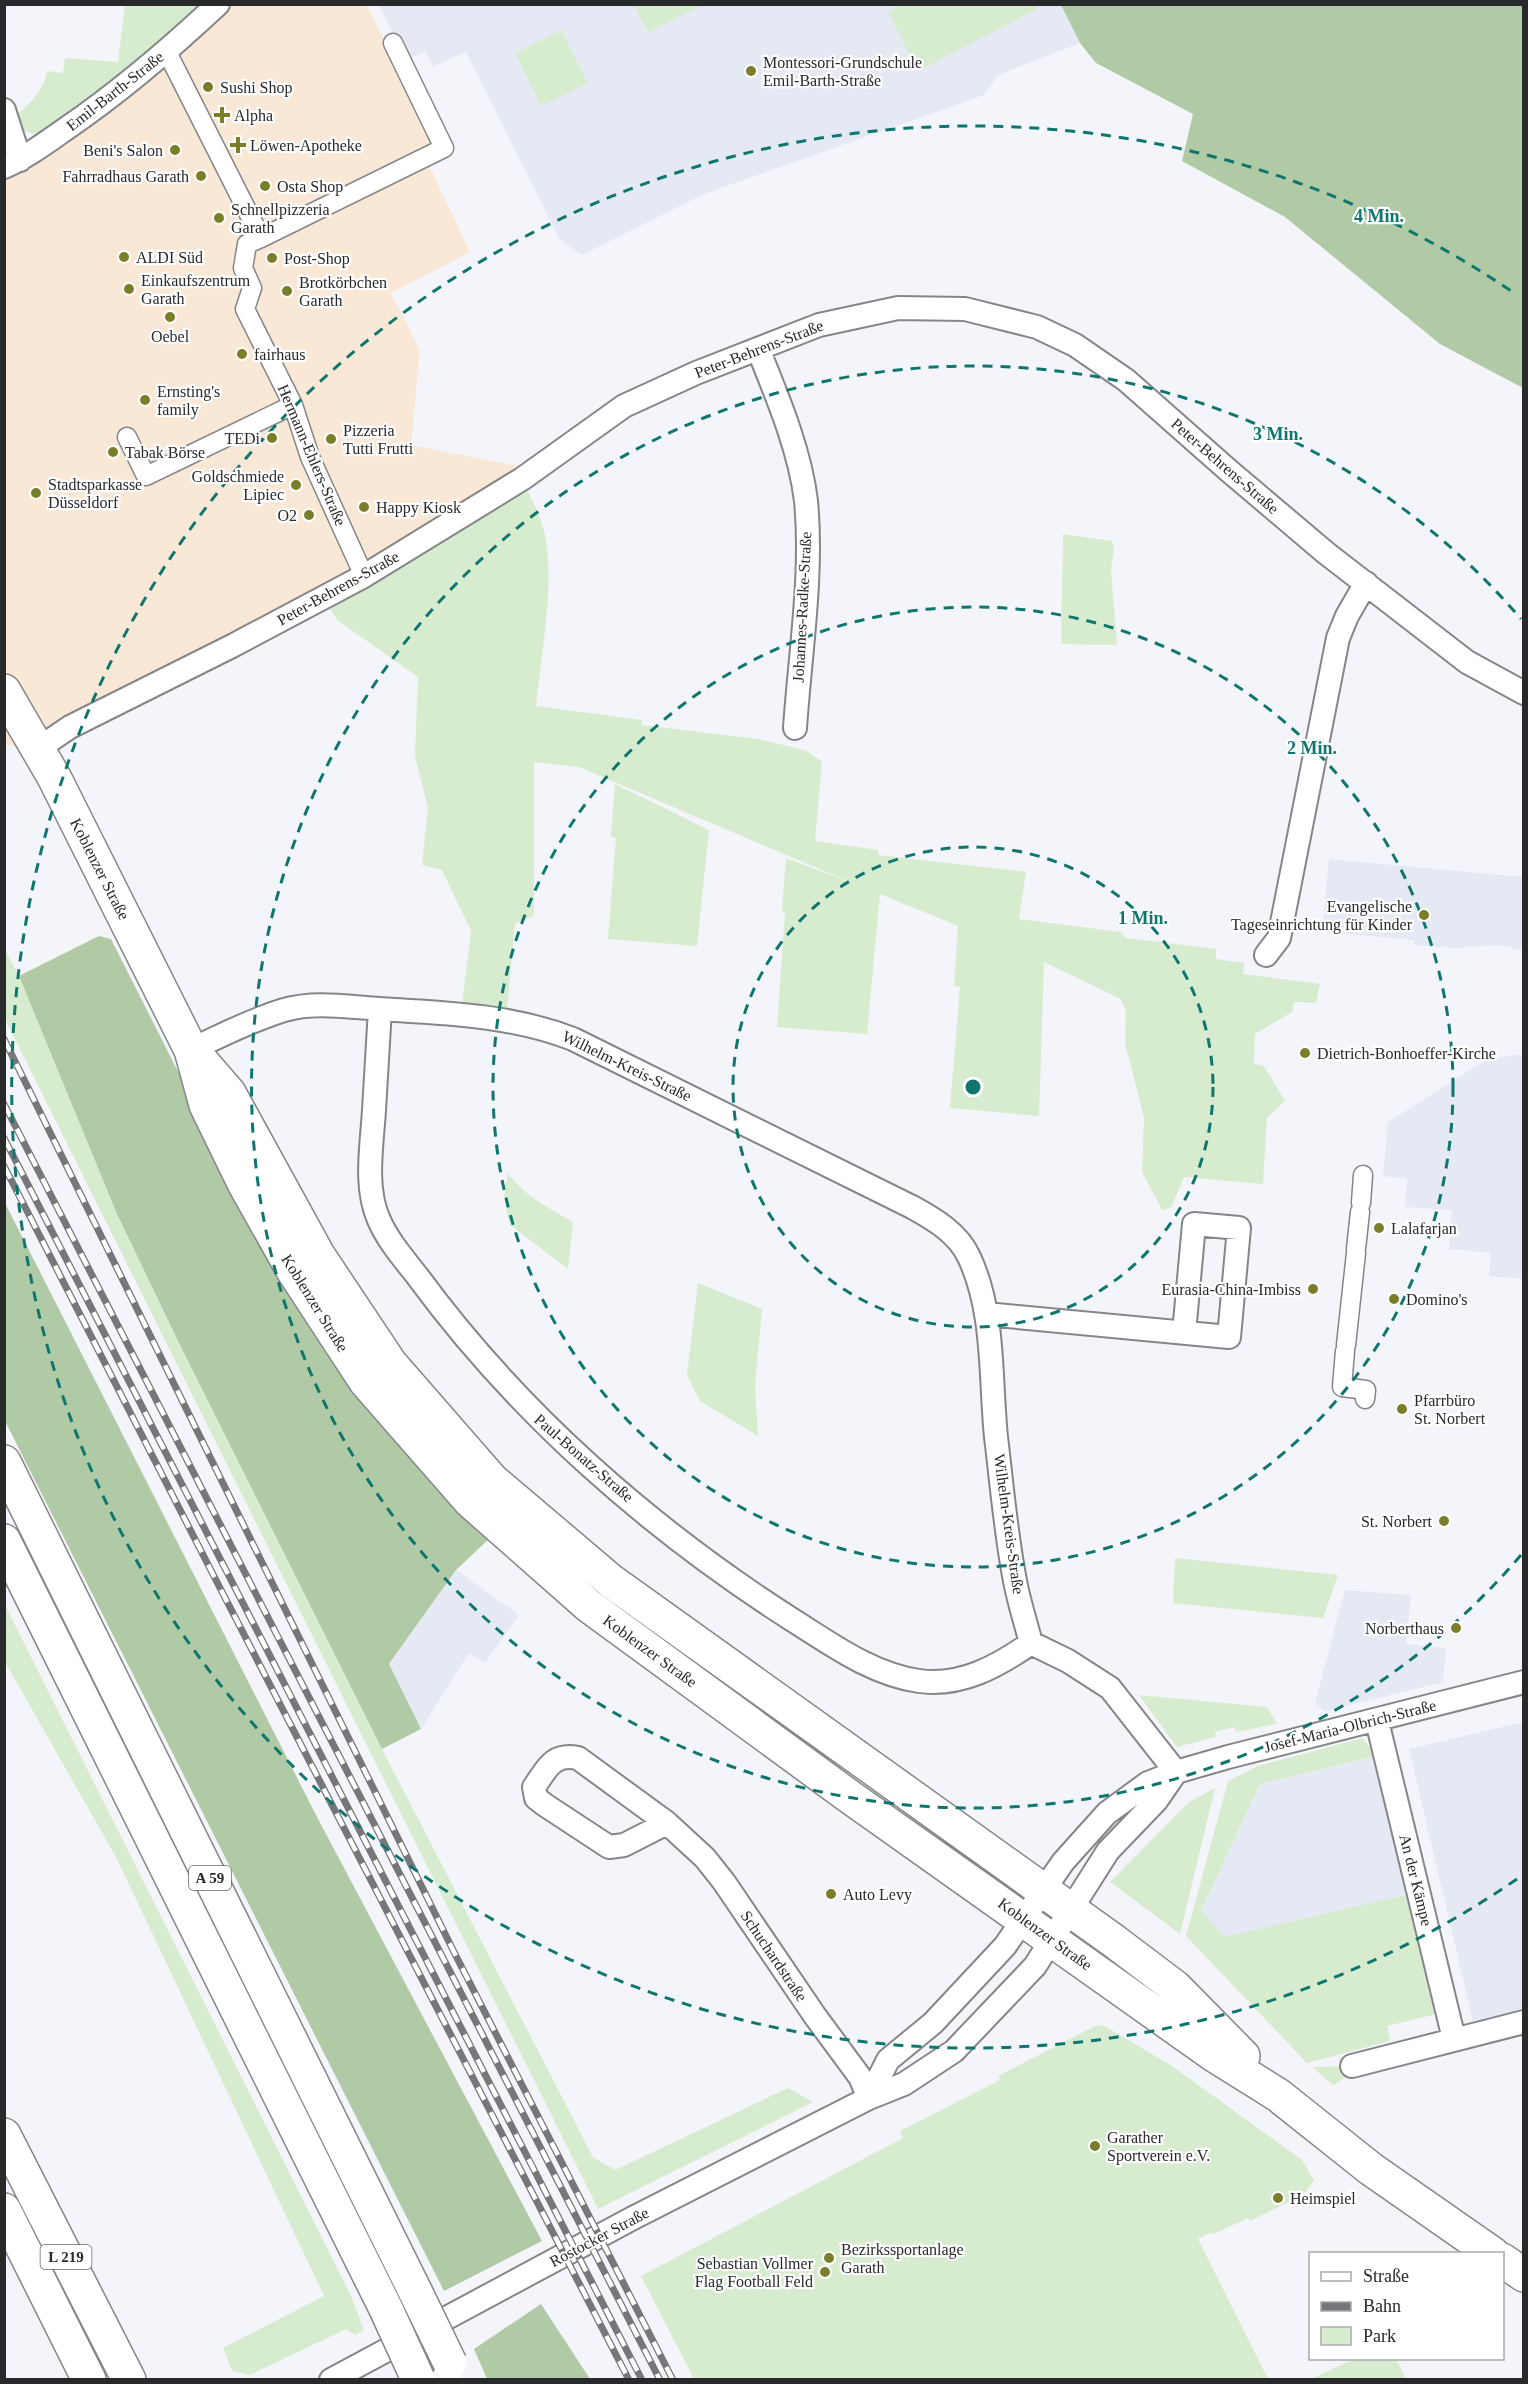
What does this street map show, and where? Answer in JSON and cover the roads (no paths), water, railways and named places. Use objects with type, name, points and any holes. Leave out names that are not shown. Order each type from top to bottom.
[{"type":"main road","name":"Koblenzer Straße","points":[[4,691],[22,724],[39,748],[191,1050],[206,1105],[245,1185],[294,1272],[366,1382],[470,1501],[589,1606],[850,1797],[1214,2055],[1278,2095],[1371,2169],[1492,2252]]},
{"type":"main road","name":"Koblenzer Straße","points":[[191,1050],[229,1093],[318,1255],[390,1363],[492,1480],[611,1581],[1175,1987],[1278,2095]]},
{"type":"main road","name":"A 59","points":[[4,1462],[454,2371]]},
{"type":"main road","name":"A 59","points":[[4,1541],[386,2309],[418,2379]]},
{"type":"main road","name":"L 219","points":[[4,2135],[129,2379]]},
{"type":"main road","name":"L 219","points":[[4,2210],[89,2379]]},
{"type":"main road","points":[[1504,2261],[1524,2275]]},
{"type":"street","name":"Emil-Barth-Straße","points":[[13,164],[98,107],[167,52],[218,4]]},
{"type":"street","points":[[167,52],[261,238],[444,148],[393,43]]},
{"type":"street","points":[[4,110],[13,164]]},
{"type":"street","name":"Hermann-Ehlers-Straße","points":[[261,238],[247,244],[243,268],[252,288],[245,309],[293,405],[310,457],[364,576]]},
{"type":"street","name":"Peter-Behrens-Straße","points":[[39,748],[70,727],[234,645],[364,576],[522,479],[624,406],[696,373],[819,325],[898,308],[965,309],[1037,327],[1075,345],[1126,380],[1326,553],[1467,662],[1524,693]]},
{"type":"street","name":"Johannes-Radke-Straße","points":[[758,349],[787,421],[806,498],[807,571],[795,728]]},
{"type":"street","points":[[127,437],[146,476],[293,405]]},
{"type":"street","points":[[1266,955],[1279,938],[1338,638],[1347,616],[1366,583]]},
{"type":"street","name":"Wilhelm-Kreis-Straße","points":[[191,1050],[224,1034],[285,1010],[321,1005],[475,1015],[553,1031],[912,1207],[938,1222],[952,1234],[969,1256],[986,1314],[996,1436],[1008,1537],[1016,1586],[1031,1643]]},
{"type":"street","name":"Paul-Bonatz-Straße","points":[[381,1009],[370,1168],[373,1202],[378,1219],[387,1236],[450,1320],[508,1388],[551,1432],[677,1538],[744,1589],[872,1668],[922,1682],[969,1678],[1006,1660],[1031,1643]]},
{"type":"street","points":[[1363,1175],[1342,1387],[1366,1390],[1365,1399]]},
{"type":"street","points":[[986,1314],[1184,1333],[1228,1337],[1239,1228],[1194,1224],[1184,1333]]},
{"type":"street","points":[[1031,1643],[1068,1661],[1110,1688],[1176,1772],[1156,1801],[1108,1851],[1052,1940]]},
{"type":"street","name":"Josef-Maria-Olbrich-Straße","points":[[1024,1920],[1063,1862],[1107,1813],[1148,1783],[1176,1772],[1291,1740],[1377,1721],[1524,1682]]},
{"type":"street","name":"An der Kämpe","points":[[1377,1721],[1454,2039]]},
{"type":"street","name":"Schuchardstraße","points":[[667,1823],[624,1845],[609,1847],[536,1798],[534,1787],[554,1759],[567,1756],[578,1758],[667,1823],[705,1858],[860,2077],[869,2098]]},
{"type":"street","points":[[869,2098],[888,2060],[933,2023],[1005,1946],[1024,1920]]},
{"type":"street","name":"Rostocker Straße","points":[[331,2379],[633,2218],[869,2098],[904,2084],[954,2051],[1035,1966],[1052,1940]]},
{"type":"street","points":[[1352,2066],[1524,2022]]},
{"type":"railway","points":[[4,1039],[455,1954],[673,2380]]},
{"type":"railway","points":[[4,1104],[660,2380]]},
{"type":"railway","points":[[4,1138],[642,2380]]},
{"type":"railway","points":[[4,1166],[629,2380]]},
{"type":"place","name":"Montessori-Grundschule Emil-Barth-Straße","points":[[751,71]]},
{"type":"place","name":"Sushi Shop","points":[[208,87]]},
{"type":"place","name":"Alpha","points":[[222,115]]},
{"type":"place","name":"Löwen-Apotheke","points":[[238,145]]},
{"type":"place","name":"Beni's Salon","points":[[175,150]]},
{"type":"place","name":"Fahrradhaus Garath","points":[[201,176]]},
{"type":"place","name":"Osta Shop","points":[[265,186]]},
{"type":"place","name":"Schnellpizzeria Garath","points":[[219,218]]},
{"type":"place","name":"ALDI Süd","points":[[124,257]]},
{"type":"place","name":"Post-Shop","points":[[272,258]]},
{"type":"place","name":"Einkaufszentrum Garath","points":[[129,289]]},
{"type":"place","name":"Brotkörbchen Garath","points":[[287,291]]},
{"type":"place","name":"Oebel","points":[[170,317]]},
{"type":"place","name":"fairhaus","points":[[242,354]]},
{"type":"place","name":"Ernsting's family","points":[[145,400]]},
{"type":"place","name":"TEDi","points":[[272,438]]},
{"type":"place","name":"Pizzeria Tutti Frutti","points":[[331,439]]},
{"type":"place","name":"Tabak Börse","points":[[113,452]]},
{"type":"place","name":"Goldschmiede Lipiec","points":[[296,485]]},
{"type":"place","name":"Stadtsparkasse Düsseldorf","points":[[36,493]]},
{"type":"place","name":"Happy Kiosk","points":[[364,507]]},
{"type":"place","name":"O2","points":[[309,515]]},
{"type":"place","name":"Evangelische Tageseinrichtung für Kinder","points":[[1424,915]]},
{"type":"place","name":"Dietrich-Bonhoeffer-Kirche","points":[[1305,1053]]},
{"type":"place","name":"Lalafarjan","points":[[1379,1228]]},
{"type":"place","name":"Eurasia-China-Imbiss","points":[[1313,1289]]},
{"type":"place","name":"Domino's","points":[[1394,1299]]},
{"type":"place","name":"Pfarrbüro St. Norbert","points":[[1402,1409]]},
{"type":"place","name":"St. Norbert","points":[[1444,1521]]},
{"type":"place","name":"Norberthaus","points":[[1456,1628]]},
{"type":"place","name":"Auto Levy","points":[[831,1894]]},
{"type":"place","name":"Garather Sportverein e.V.","points":[[1095,2146]]},
{"type":"place","name":"Heimspiel","points":[[1278,2198]]},
{"type":"place","name":"Bezirkssportanlage Garath","points":[[829,2258]]},
{"type":"place","name":"Sebastian Vollmer Flag Football Feld","points":[[825,2272]]}]
